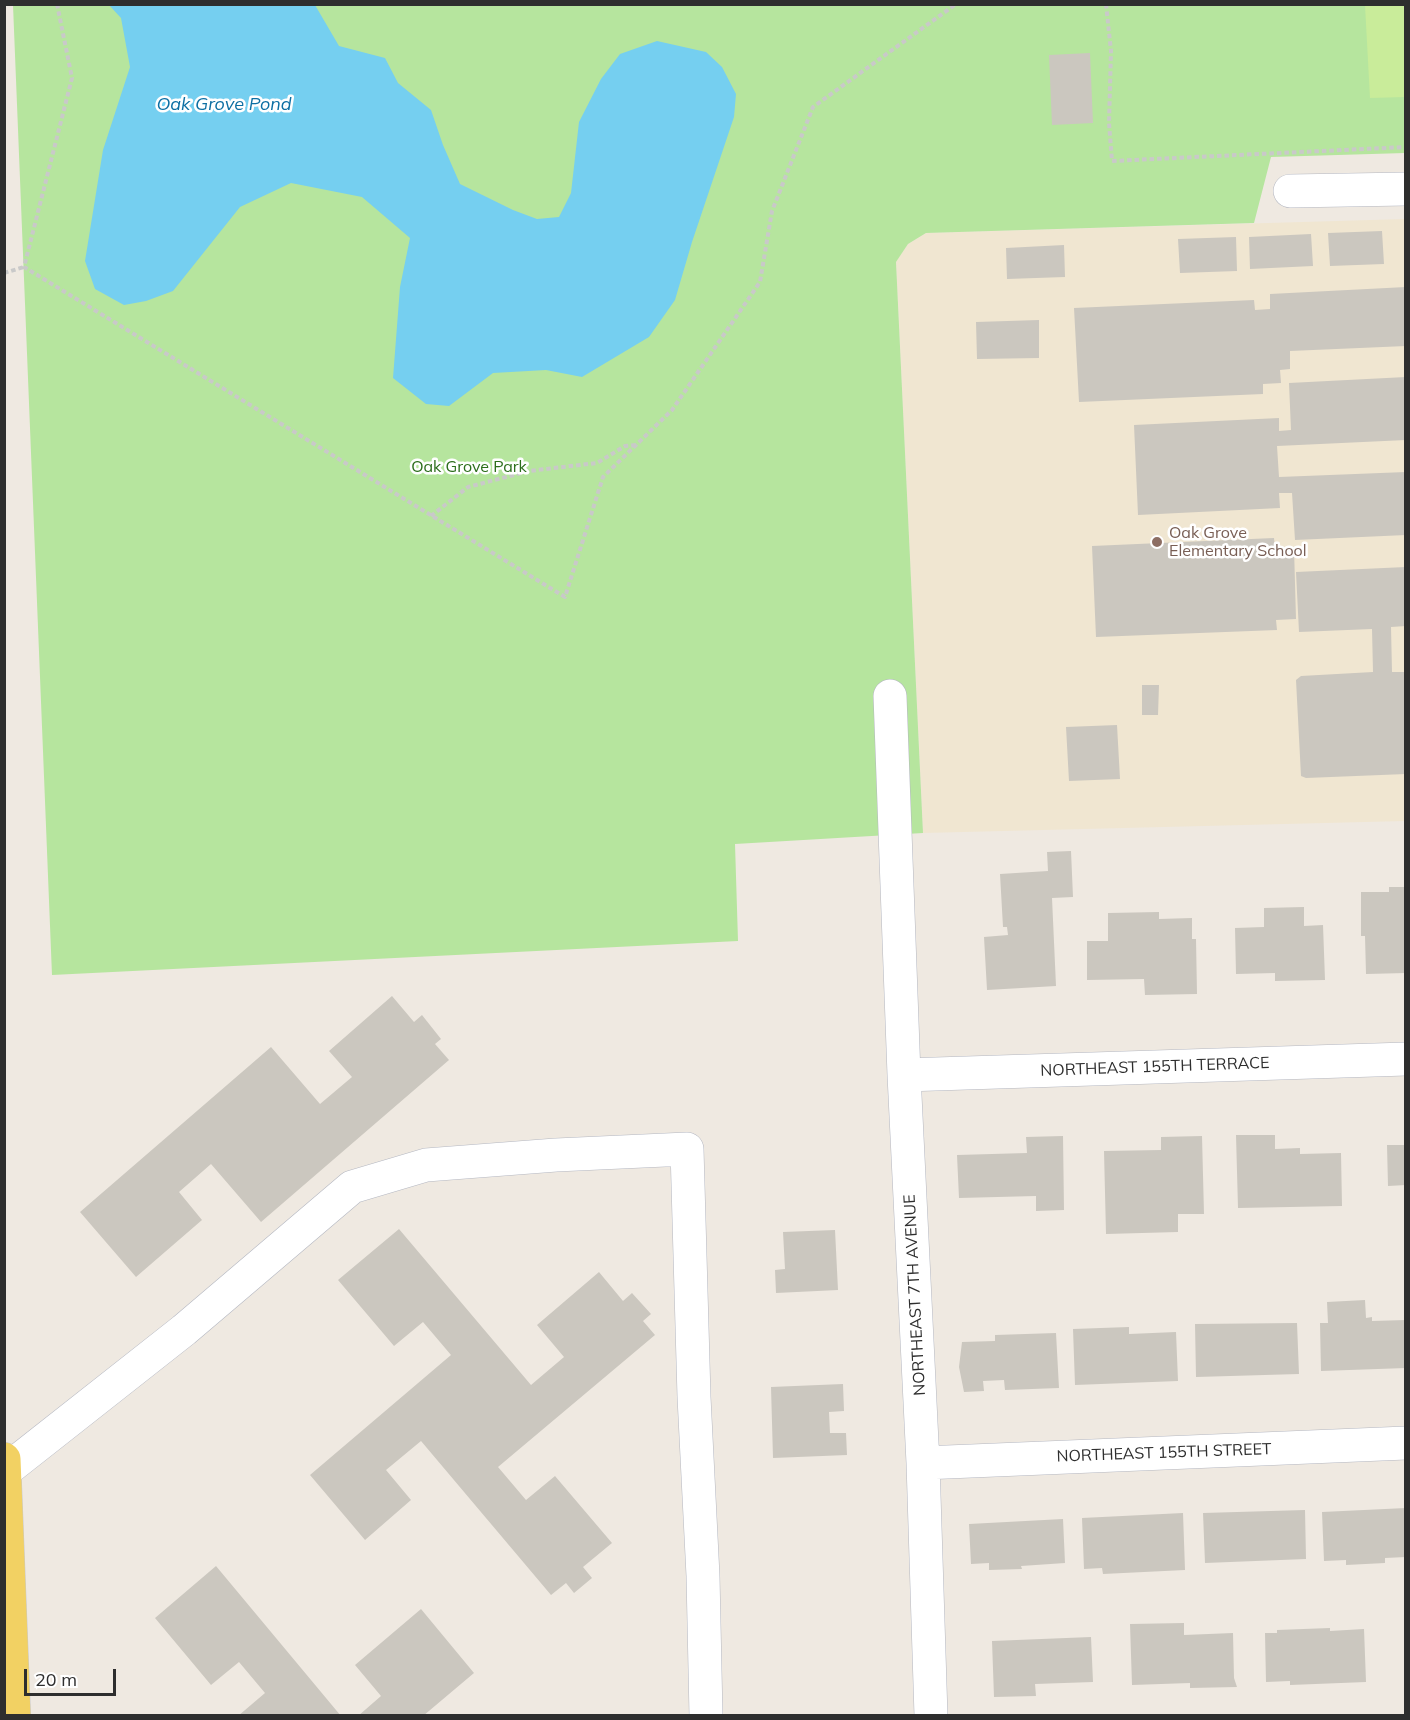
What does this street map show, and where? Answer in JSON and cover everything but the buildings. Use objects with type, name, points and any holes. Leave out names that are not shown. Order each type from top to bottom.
[{"type":"main road","points":[[4,1459],[14,1716]]},
{"type":"street","points":[[1290,191],[1406,189]]},
{"type":"street","name":"NORTHEAST 7TH AVENUE","points":[[890,696],[904,1075],[923,1463],[931,1716]]},
{"type":"street","name":"NORTHEAST 155TH TERRACE","points":[[904,1075],[1406,1059]]},
{"type":"street","points":[[5,1471],[184,1330],[352,1187],[426,1165],[556,1155],[687,1149],[706,1716]]},
{"type":"street","name":"NORTHEAST 155TH STREET","points":[[923,1463],[1406,1443]]},
{"type":"path","points":[[24,267],[72,78],[57,4]]},
{"type":"path","points":[[4,273],[24,267],[565,597],[603,477],[672,410],[760,282],[772,211],[813,107],[956,4]]},
{"type":"path","points":[[1106,4],[1111,51],[1109,123],[1112,161],[1406,147]]},
{"type":"path","points":[[432,516],[468,487],[529,471],[597,463],[625,446],[636,445]]},
{"type":"shaded area","name":"Oak Grove Elementary School","points":[[1405,219],[1405,821],[923,833],[896,262],[908,244],[926,233]]},
{"type":"green space","name":"Oak Grove Park","points":[[13,5],[1405,5],[1405,153],[1271,157],[1254,223],[926,233],[908,244],[896,262],[923,833],[735,844],[738,941],[52,975]]},
{"type":"green space","points":[[1365,5],[1405,5],[1405,97],[1370,98]]},
{"type":"water","name":"Oak Grove Pond","points":[[109,5],[315,5],[339,46],[385,58],[398,83],[431,110],[460,184],[537,219],[559,217],[571,193],[579,122],[601,79],[620,54],[657,41],[706,52],[722,67],[736,94],[734,117],[675,300],[649,337],[582,377],[546,370],[493,373],[449,406],[426,404],[393,378],[400,287],[410,238],[362,197],[291,183],[240,207],[173,291],[146,301],[124,305],[95,289],[85,261],[103,150],[130,67],[121,18]]},
{"type":"place","name":"Oak Grove Elementary School","points":[[1157,542]]}]
